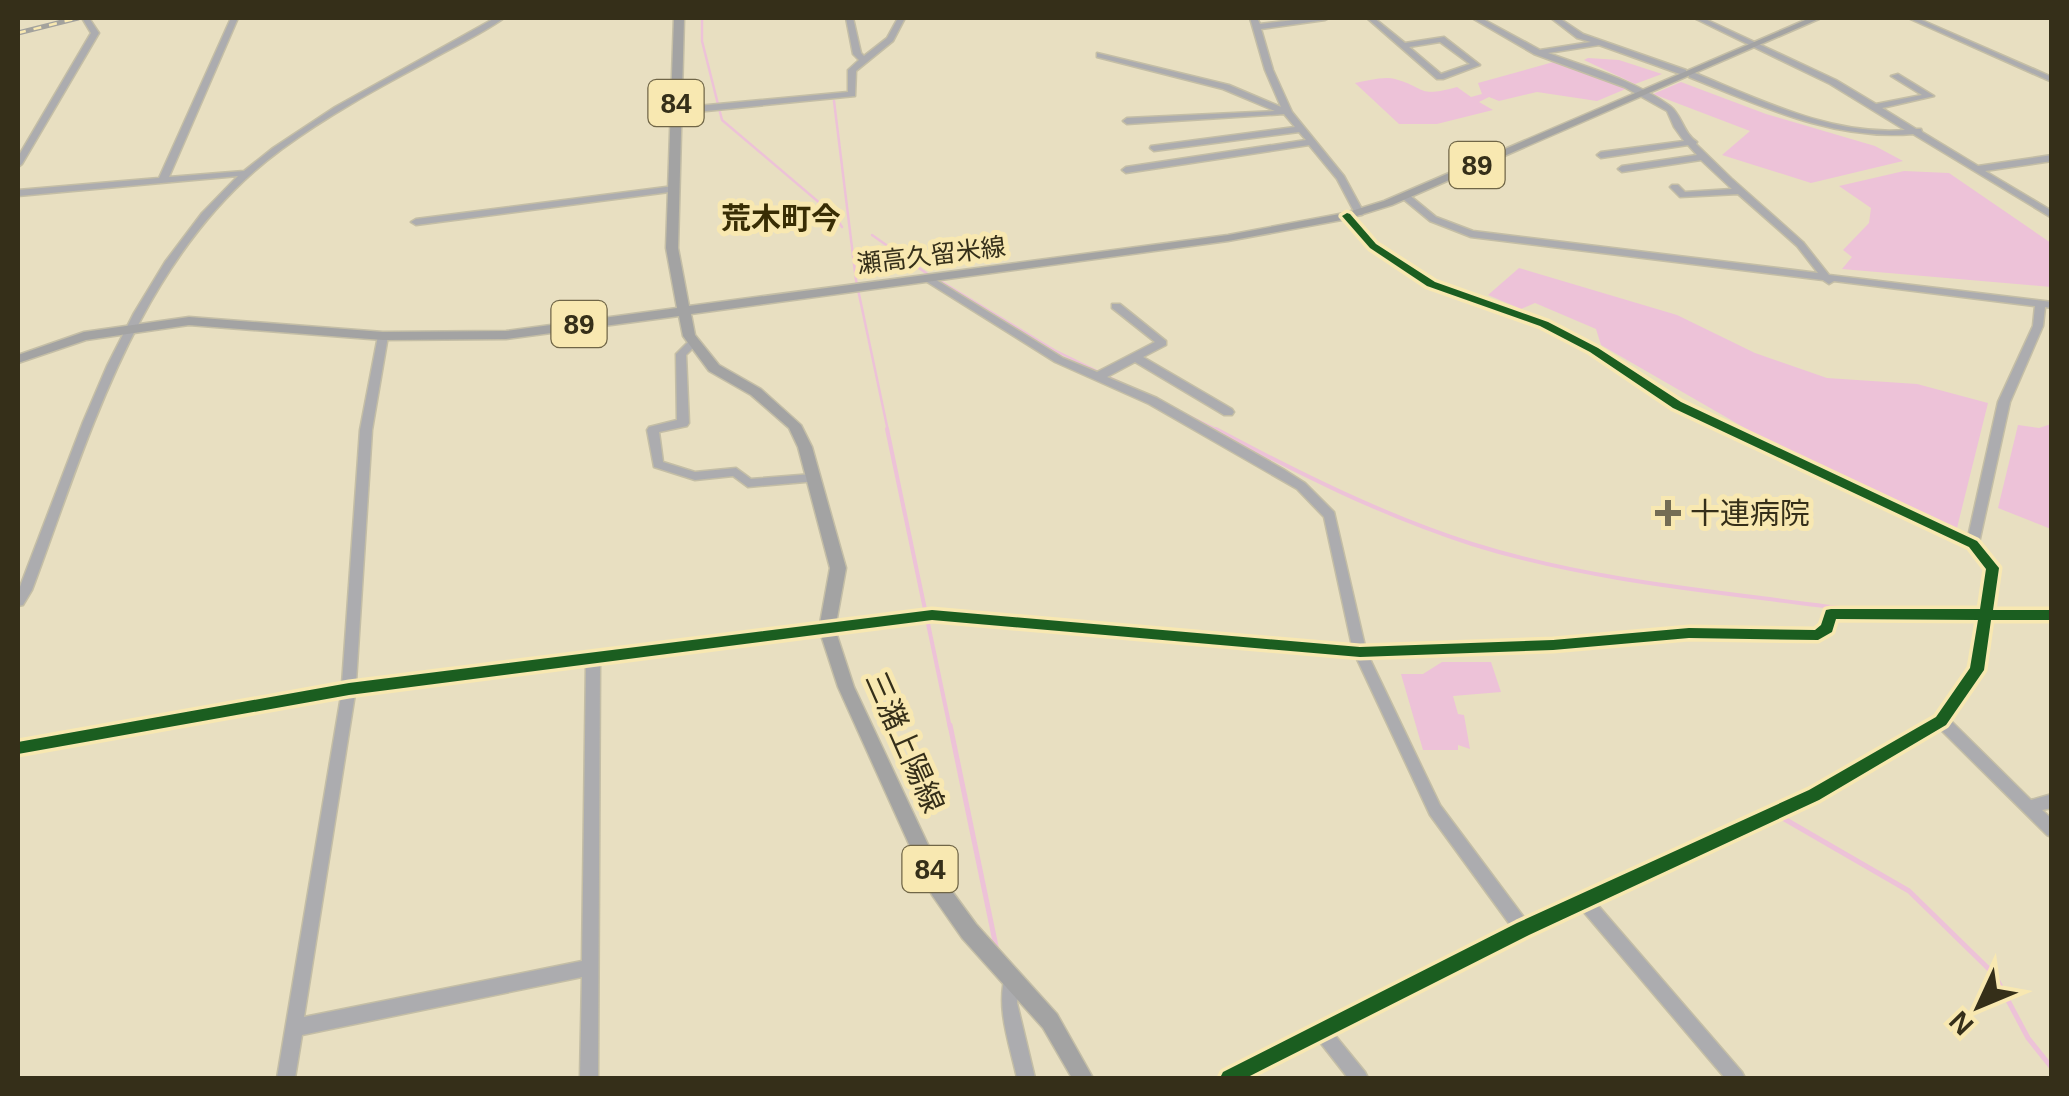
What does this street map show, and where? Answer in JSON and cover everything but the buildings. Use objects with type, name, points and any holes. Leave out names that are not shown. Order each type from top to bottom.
[{"type":"main road","name":"三潴上陽線","points":[[679,18],[672,248],[682,310],[693,343],[714,368],[783,412],[805,447],[838,568],[828,630],[846,687],[938,888],[1050,1020],[1084,1078]]},
{"type":"main road","name":"瀬高久留米線","points":[[18,360],[84,336],[127,328],[232,322],[383,336],[506,335],[1228,238],[1353,214],[1405,196],[1816,18]]},
{"type":"street","points":[[18,164],[95,33],[86,18]]},
{"type":"street","points":[[163,180],[234,18]]},
{"type":"street","points":[[18,601],[26,590],[127,328],[191,237],[247,173],[288,142],[500,18]]},
{"type":"street","points":[[849,18],[856,54],[864,60]]},
{"type":"street","points":[[676,110],[852,94],[852,70],[890,39],[901,18]]},
{"type":"street","points":[[1228,1078],[1324,1034],[1523,929],[1814,795],[1940,721],[1977,670],[1992,568],[1972,544],[1677,404],[1594,350],[1544,324],[1431,284],[1373,246],[1353,214],[1341,178],[1288,113],[1269,70],[1256,22],[1325,18]]},
{"type":"street","points":[[1370,18],[1403,46],[1440,77],[1476,65],[1441,39],[1403,46]]},
{"type":"street","points":[[1476,18],[1538,52],[1640,93],[1671,110],[1704,157],[1799,244],[1829,281]]},
{"type":"street","points":[[1555,18],[1599,43],[1854,130],[1889,136],[1918,132]]},
{"type":"street","points":[[1698,18],[1875,107],[2052,214]]},
{"type":"street","points":[[1912,18],[2052,80]]},
{"type":"street","points":[[1538,52],[1599,43]]},
{"type":"street","points":[[1100,55],[1226,87],[1288,113]]},
{"type":"street","points":[[1875,107],[1930,96],[1895,76]]},
{"type":"street","points":[[1127,122],[1288,113]]},
{"type":"street","points":[[1154,148],[1300,129]]},
{"type":"street","points":[[1126,170],[1310,142]]},
{"type":"street","points":[[1602,155],[1693,142]]},
{"type":"street","points":[[1622,170],[1704,157]]},
{"type":"street","points":[[1978,169],[2052,158]]},
{"type":"street","points":[[18,193],[247,173]]},
{"type":"street","points":[[1675,187],[1683,194],[1742,191]]},
{"type":"street","points":[[416,222],[674,189]]},
{"type":"street","points":[[1405,196],[1432,219],[1471,234],[1829,281],[2046,304],[2004,402],[1972,544]]},
{"type":"street","points":[[928,278],[1059,360],[1152,401],[1279,472],[1330,515],[1360,652],[1435,810],[1523,929]]},
{"type":"street","points":[[1097,376],[1162,343],[1116,306]]},
{"type":"street","points":[[286,1078],[348,689],[366,430],[383,336]]},
{"type":"street","points":[[693,343],[681,354],[684,423],[653,430],[658,464],[696,476],[736,472],[748,483],[813,478]]},
{"type":"street","points":[[1135,357],[1228,412]]},
{"type":"street","points":[[18,748],[348,689],[932,615],[1360,652],[1553,645],[1689,633],[1818,635],[1827,628],[1831,614],[2052,616]]},
{"type":"street","points":[[589,1078],[593,660]]},
{"type":"street","points":[[1940,721],[2052,830]]},
{"type":"street","points":[[2028,807],[2052,801]]},
{"type":"street","points":[[1585,902],[1736,1078]]},
{"type":"street","points":[[294,1028],[588,968]]},
{"type":"street","points":[[1012,979],[1008,1003],[1026,1078]]},
{"type":"street","points":[[1324,1034],[1359,1078]]},
{"type":"shaded area","points":[[1584,60],[1619,60],[1662,74],[1635,84]]},
{"type":"shaded area","points":[[1557,61],[1628,88],[1597,101],[1537,92],[1499,101],[1489,97],[1479,102],[1493,110],[1437,124],[1399,124],[1355,83],[1391,78],[1428,92],[1457,87],[1471,97],[1482,94],[1478,83]]},
{"type":"shaded area","points":[[1681,82],[1766,114],[1875,146],[1903,161],[1811,183],[1722,155],[1750,131],[1653,94]]},
{"type":"shaded area","points":[[1904,171],[1949,173],[2051,243],[2051,287],[1842,269],[1852,257],[1843,250],[1869,223],[1871,208],[1839,186]]},
{"type":"shaded area","points":[[1519,268],[1677,315],[1755,353],[1827,378],[1917,384],[1988,403],[1957,528],[1757,435],[1601,345],[1596,329],[1535,303],[1521,309],[1488,295]]},
{"type":"shaded area","points":[[2052,424],[2051,529],[1998,508],[2018,425],[2039,428]]},
{"type":"shaded area","points":[[1442,662],[1491,662],[1501,692],[1453,696],[1458,714],[1464,715],[1470,749],[1458,745],[1458,750],[1423,750],[1401,674],[1423,674]]},
{"type":"waterway","points":[[702,18],[702,41],[722,120],[835,216],[842,227]]},
{"type":"waterway","points":[[834,101],[856,280],[888,431]]},
{"type":"waterway","points":[[872,235],[929,275]]},
{"type":"waterway","points":[[937,279],[1054,350],[1218,430]]},
{"type":"waterway","points":[[887,429],[950,728]]},
{"type":"waterway","points":[[1218,430],[1341,492],[1472,544],[1611,577],[1847,609]]},
{"type":"waterway","points":[[950,725],[997,951]]},
{"type":"waterway","points":[[1781,817],[1909,891],[1994,974],[2028,1038],[2052,1068]]},
{"type":"railway","points":[[18,33],[78,18]]},
{"type":"cycle path","points":[[1229,1078],[1523,929],[1814,795],[1941,721],[1977,670],[1993,568],[1973,544],[1677,405],[1594,350],[1544,324],[1431,284],[1373,246],[1347,216]]},
{"type":"cycle path","points":[[18,748],[349,689],[932,615],[1360,652],[1553,645],[1689,633],[1818,635],[1827,628],[1831,614],[2052,615]]},
{"type":"place","name":"十連病院","points":[[1668,513]]},
{"type":"district","name":"荒木町今","points":[[781,218]]}]
